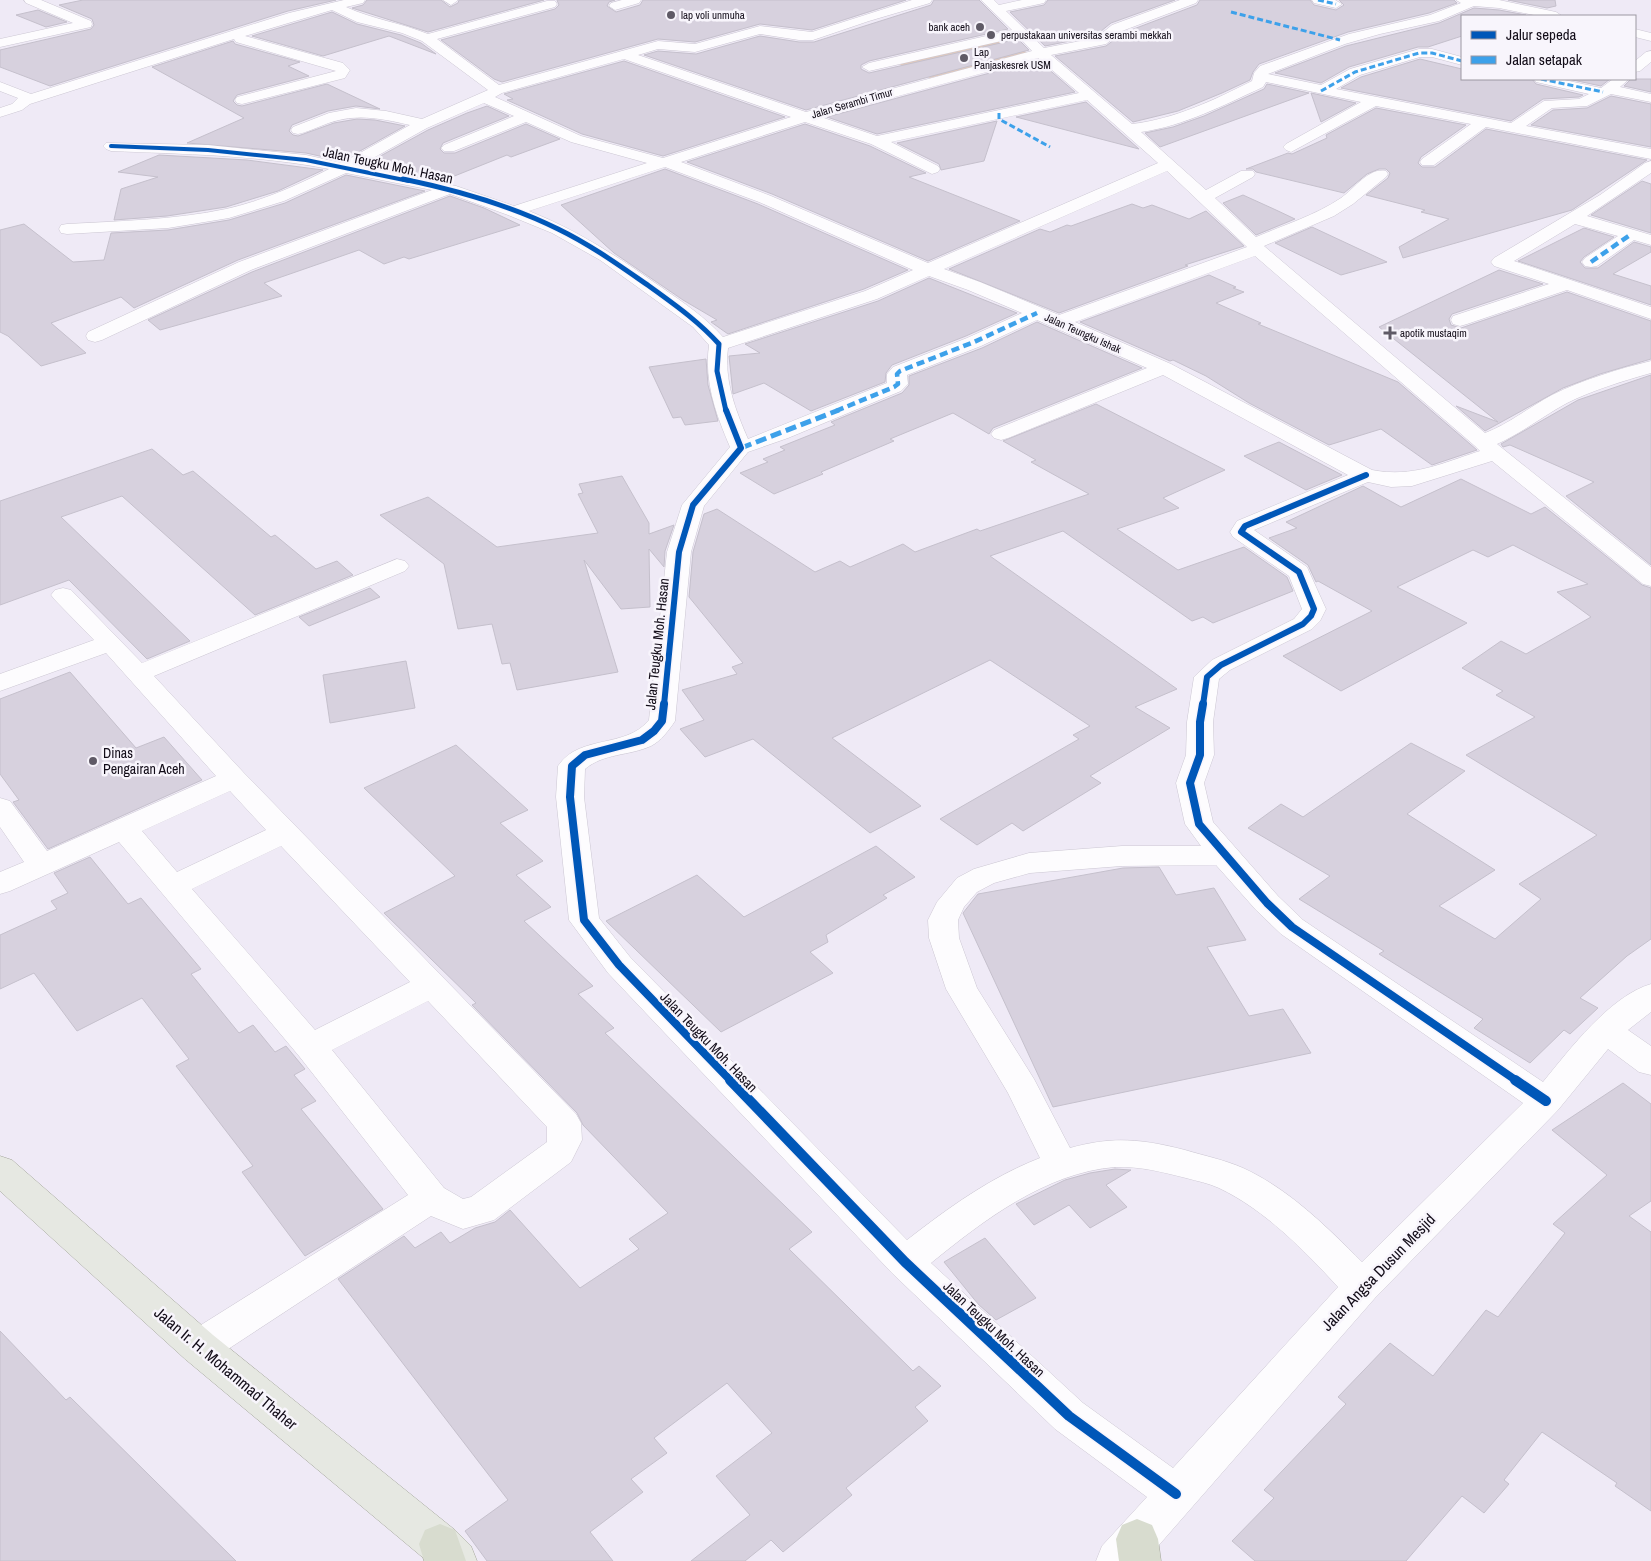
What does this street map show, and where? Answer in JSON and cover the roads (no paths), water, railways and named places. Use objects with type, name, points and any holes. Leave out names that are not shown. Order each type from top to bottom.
[{"type":"main road","name":"Jalan Ir. H. Mohammad Thaher","points":[[0,1170],[199,1347],[447,1555]]},
{"type":"street","points":[[0,43],[86,24],[30,0]]},
{"type":"street","points":[[0,113],[17,107],[25,101],[236,34],[294,16],[336,7],[357,0]]},
{"type":"street","points":[[615,6],[635,0]]},
{"type":"street","points":[[67,229],[184,220],[229,213],[299,188],[424,124],[491,94],[623,54],[658,46],[696,48],[760,30],[799,36],[814,36],[864,18],[926,0]]},
{"type":"street","points":[[992,4],[1040,0]]},
{"type":"street","name":"Jalan Serambi Timur","points":[[514,211],[804,117],[1041,53],[1101,41],[1117,28],[1192,0]]},
{"type":"street","points":[[1318,0],[1336,4]]},
{"type":"street","points":[[1129,129],[1146,127],[1193,112],[1258,84],[1261,73],[1265,69],[1340,40],[1444,16],[1462,9],[1467,1],[1499,4],[1551,15]]},
{"type":"street","points":[[427,38],[551,4]]},
{"type":"street","points":[[992,4],[1041,53],[1169,164],[1255,246],[1488,447],[1651,579]]},
{"type":"street","name":"Jalan Teungku Ishak","points":[[336,7],[362,19],[406,30],[427,38],[491,94],[528,116],[582,142],[663,162],[765,199],[931,271],[974,286],[1164,368],[1366,475],[1391,480],[1412,479],[1488,447],[1543,408],[1562,398],[1620,376],[1651,367]]},
{"type":"street","points":[[869,67],[1022,32]]},
{"type":"street","points":[[1636,33],[1651,36]]},
{"type":"street","points":[[236,34],[241,39],[338,66],[343,70],[340,75],[321,81],[242,100]]},
{"type":"street","points":[[1320,91],[1354,72],[1419,52],[1461,61]]},
{"type":"street","points":[[623,54],[876,141],[932,169]]},
{"type":"street","points":[[1636,67],[1651,55]]},
{"type":"street","points":[[1261,77],[1320,91],[1651,154]]},
{"type":"street","points":[[1547,80],[1651,98]]},
{"type":"street","points":[[1514,127],[1549,104],[1582,103],[1621,80]]},
{"type":"street","points":[[0,86],[25,96],[25,101]]},
{"type":"street","points":[[876,141],[1090,95]]},
{"type":"street","points":[[1291,147],[1374,101]]},
{"type":"street","points":[[298,130],[346,114],[357,113],[424,124]]},
{"type":"street","points":[[449,148],[528,116]]},
{"type":"street","points":[[1428,162],[1483,122]]},
{"type":"street","name":"Jalan Teugku Moh. Hasan","points":[[112,146],[238,153],[306,160],[450,189],[514,211],[558,229],[606,256],[700,323],[719,344]]},
{"type":"street","points":[[1037,313],[974,342],[900,371],[898,374],[898,384],[894,387],[782,434],[741,448],[726,412],[716,376],[719,344],[740,339],[871,296],[1169,164]]},
{"type":"street","points":[[1651,166],[1574,218],[1500,262],[1651,313]]},
{"type":"street","points":[[1205,197],[1247,174]]},
{"type":"street","points":[[1058,322],[1255,246],[1328,212],[1347,201],[1380,174]]},
{"type":"street","points":[[94,336],[245,266],[450,189]]},
{"type":"street","points":[[1574,218],[1651,240]]},
{"type":"street","points":[[1591,262],[1630,235]]},
{"type":"street","points":[[1460,320],[1565,285]]},
{"type":"street","points":[[1001,434],[1164,368]]},
{"type":"street","name":"Jalan Teugku Moh. Hasan","points":[[741,448],[693,505],[679,552],[662,721],[654,731],[642,740],[585,755],[572,766],[570,797],[584,920],[619,965],[905,1262],[1069,1416],[1176,1494]]},
{"type":"street","points":[[1366,475],[1245,526],[1241,532],[1299,572],[1314,609],[1312,616],[1303,624],[1220,665],[1207,677],[1200,722],[1200,755],[1190,783],[1199,824],[1267,903],[1292,927],[1546,1101]]},
{"type":"street","points":[[138,674],[397,566]]},
{"type":"street","points":[[63,595],[110,643],[234,779],[564,1122],[565,1140],[559,1152],[481,1210],[463,1214],[448,1209],[431,1198],[311,1047],[123,828]]},
{"type":"street","points":[[0,683],[110,643]]},
{"type":"street","points":[[0,884],[234,779]]},
{"type":"street","points":[[0,807],[42,865]]},
{"type":"street","points":[[172,886],[286,832]]},
{"type":"street","points":[[1062,1165],[1022,1088],[962,989],[944,938],[943,920],[952,902],[967,885],[984,876],[1029,863],[1132,856],[1224,855]]},
{"type":"street","points":[[311,1047],[431,985]]},
{"type":"street","name":"Jalan Angsa Dusun Mesjid","points":[[1131,1554],[1176,1494],[1362,1287],[1546,1101],[1605,1030],[1651,995]]},
{"type":"street","points":[[1605,1030],[1651,1063]]},
{"type":"street","points":[[905,1262],[961,1218],[1016,1185],[1062,1165],[1092,1156],[1129,1152],[1167,1158],[1229,1177],[1275,1205],[1326,1249],[1362,1287]]},
{"type":"street","points":[[199,1347],[431,1198]]},
{"type":"place","name":"lap voli unmuha","points":[[671,15]]},
{"type":"place","name":"bank aceh","points":[[980,27]]},
{"type":"place","name":"perpustakaan universitas serambi mekkah","points":[[991,35]]},
{"type":"place","name":"Lap Panjaskesrek USM","points":[[964,58]]},
{"type":"place","name":"apotik mustaqim","points":[[1390,333]]},
{"type":"place","name":"Dinas Pengairan Aceh","points":[[93,761]]}]
